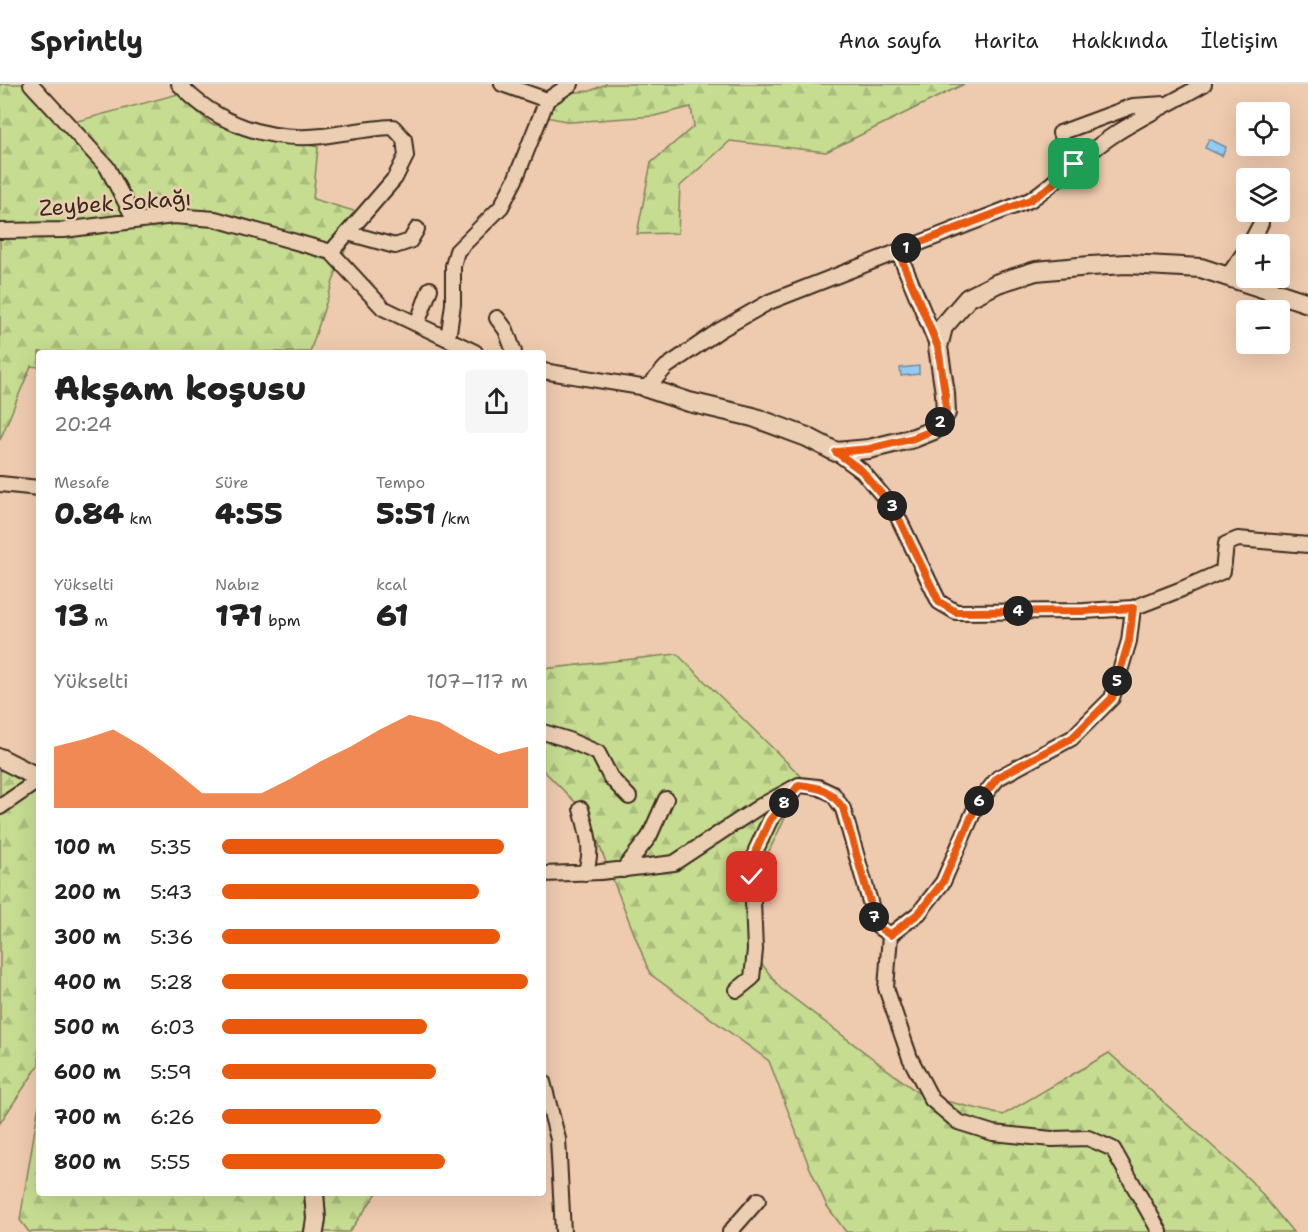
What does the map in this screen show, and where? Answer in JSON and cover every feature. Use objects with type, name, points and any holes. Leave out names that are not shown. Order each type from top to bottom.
[{"type":"street","points":[[31,84],[107,167],[135,220]]},
{"type":"street","points":[[179,84],[191,97],[219,117],[241,126],[279,135],[322,136],[360,129],[393,127],[404,139],[406,156],[395,178],[331,252],[383,308],[471,350]]},
{"type":"street","points":[[502,84],[546,100]]},
{"type":"street","points":[[448,339],[453,304],[453,266],[457,251],[501,207],[546,100],[572,84]]},
{"type":"street","points":[[647,388],[666,367],[720,330],[769,302],[1030,200],[1051,186],[1074,164],[1114,134],[1204,84]]},
{"type":"street","points":[[1060,133],[1133,106],[1170,104]]},
{"type":"street","name":"Zeybek Sokağı","points":[[0,231],[64,230],[173,216],[215,219],[331,252]]},
{"type":"street","points":[[1255,234],[1261,223]]},
{"type":"street","points":[[348,233],[395,246],[410,241],[417,229]]},
{"type":"street","points":[[836,452],[869,449],[914,438],[934,430],[946,414],[938,347],[898,251]]},
{"type":"street","points":[[938,347],[943,327],[968,298],[998,283],[1036,271],[1127,264],[1201,268],[1308,303]]},
{"type":"street","points":[[1227,277],[1236,264]]},
{"type":"street","points":[[417,324],[430,289]]},
{"type":"street","points":[[496,318],[506,330],[513,350]]},
{"type":"street","points":[[546,371],[647,388],[689,402],[753,417],[807,437],[836,452],[862,471],[894,509],[939,602],[956,612],[1084,611],[1133,608],[1182,590],[1223,571],[1226,544],[1238,539],[1308,545]]},
{"type":"street","points":[[0,484],[36,488]]},
{"type":"street","points":[[1133,608],[1129,641],[1112,698],[1072,738],[998,777],[977,804],[943,882],[919,913],[890,935],[886,988],[910,1058],[932,1100],[958,1122],[993,1133],[1052,1139],[1088,1138],[1113,1149],[1160,1232]]},
{"type":"street","points":[[546,733],[598,753],[611,778],[629,797]]},
{"type":"street","points":[[0,758],[36,776]]},
{"type":"street","points":[[0,807],[36,780]]},
{"type":"street","points":[[546,874],[623,870],[674,863],[759,807],[799,785],[818,787],[832,794],[843,808],[877,926],[890,935]]},
{"type":"street","points":[[737,990],[752,978],[755,950],[752,877],[756,850],[770,820],[799,785]]},
{"type":"street","points":[[623,870],[649,837],[666,799]]},
{"type":"street","points":[[581,809],[591,846],[590,861],[585,873]]},
{"type":"street","points":[[546,1093],[558,1139],[563,1232]]},
{"type":"street","points":[[314,1196],[316,1220],[314,1232]]},
{"type":"street","points":[[730,1232],[758,1200]]},
{"type":"green space","points":[[0,84],[35,84],[63,125],[178,94],[211,124],[318,147],[313,199],[364,214],[340,260],[311,350],[36,350],[36,367],[31,366],[0,440]]},
{"type":"green space","points":[[606,84],[964,84],[826,152],[730,141],[680,186],[678,233],[637,234],[651,163],[694,126],[691,107],[654,116],[571,122],[546,117],[551,94],[590,91]]},
{"type":"green space","points":[[677,654],[804,779],[754,882],[756,956],[780,988],[921,1095],[1003,1115],[1109,1053],[1251,1181],[1293,1232],[846,1232],[827,1206],[809,1166],[769,1061],[650,974],[587,814],[546,773],[546,669]]},
{"type":"green space","points":[[0,764],[36,773],[36,1069],[0,1123]]},
{"type":"green space","points":[[36,1122],[36,1196],[375,1196],[349,1232],[29,1232],[20,1220]]},
{"type":"water","points":[[1209,139],[1226,147],[1222,156],[1205,148]]},
{"type":"water","points":[[919,366],[919,374],[901,376],[900,368]]},
{"type":"route","points":[[752,877],[756,850],[770,820],[799,785],[818,787],[832,794],[843,808],[877,926],[890,935],[919,913],[943,882],[977,804],[998,777],[1072,738],[1112,698],[1129,641],[1133,608],[1084,611],[956,612],[939,602],[915,548],[894,509],[862,471],[836,452],[869,449],[914,438],[934,430],[946,414],[938,347],[898,251],[1030,200],[1051,186],[1074,164]]}]
